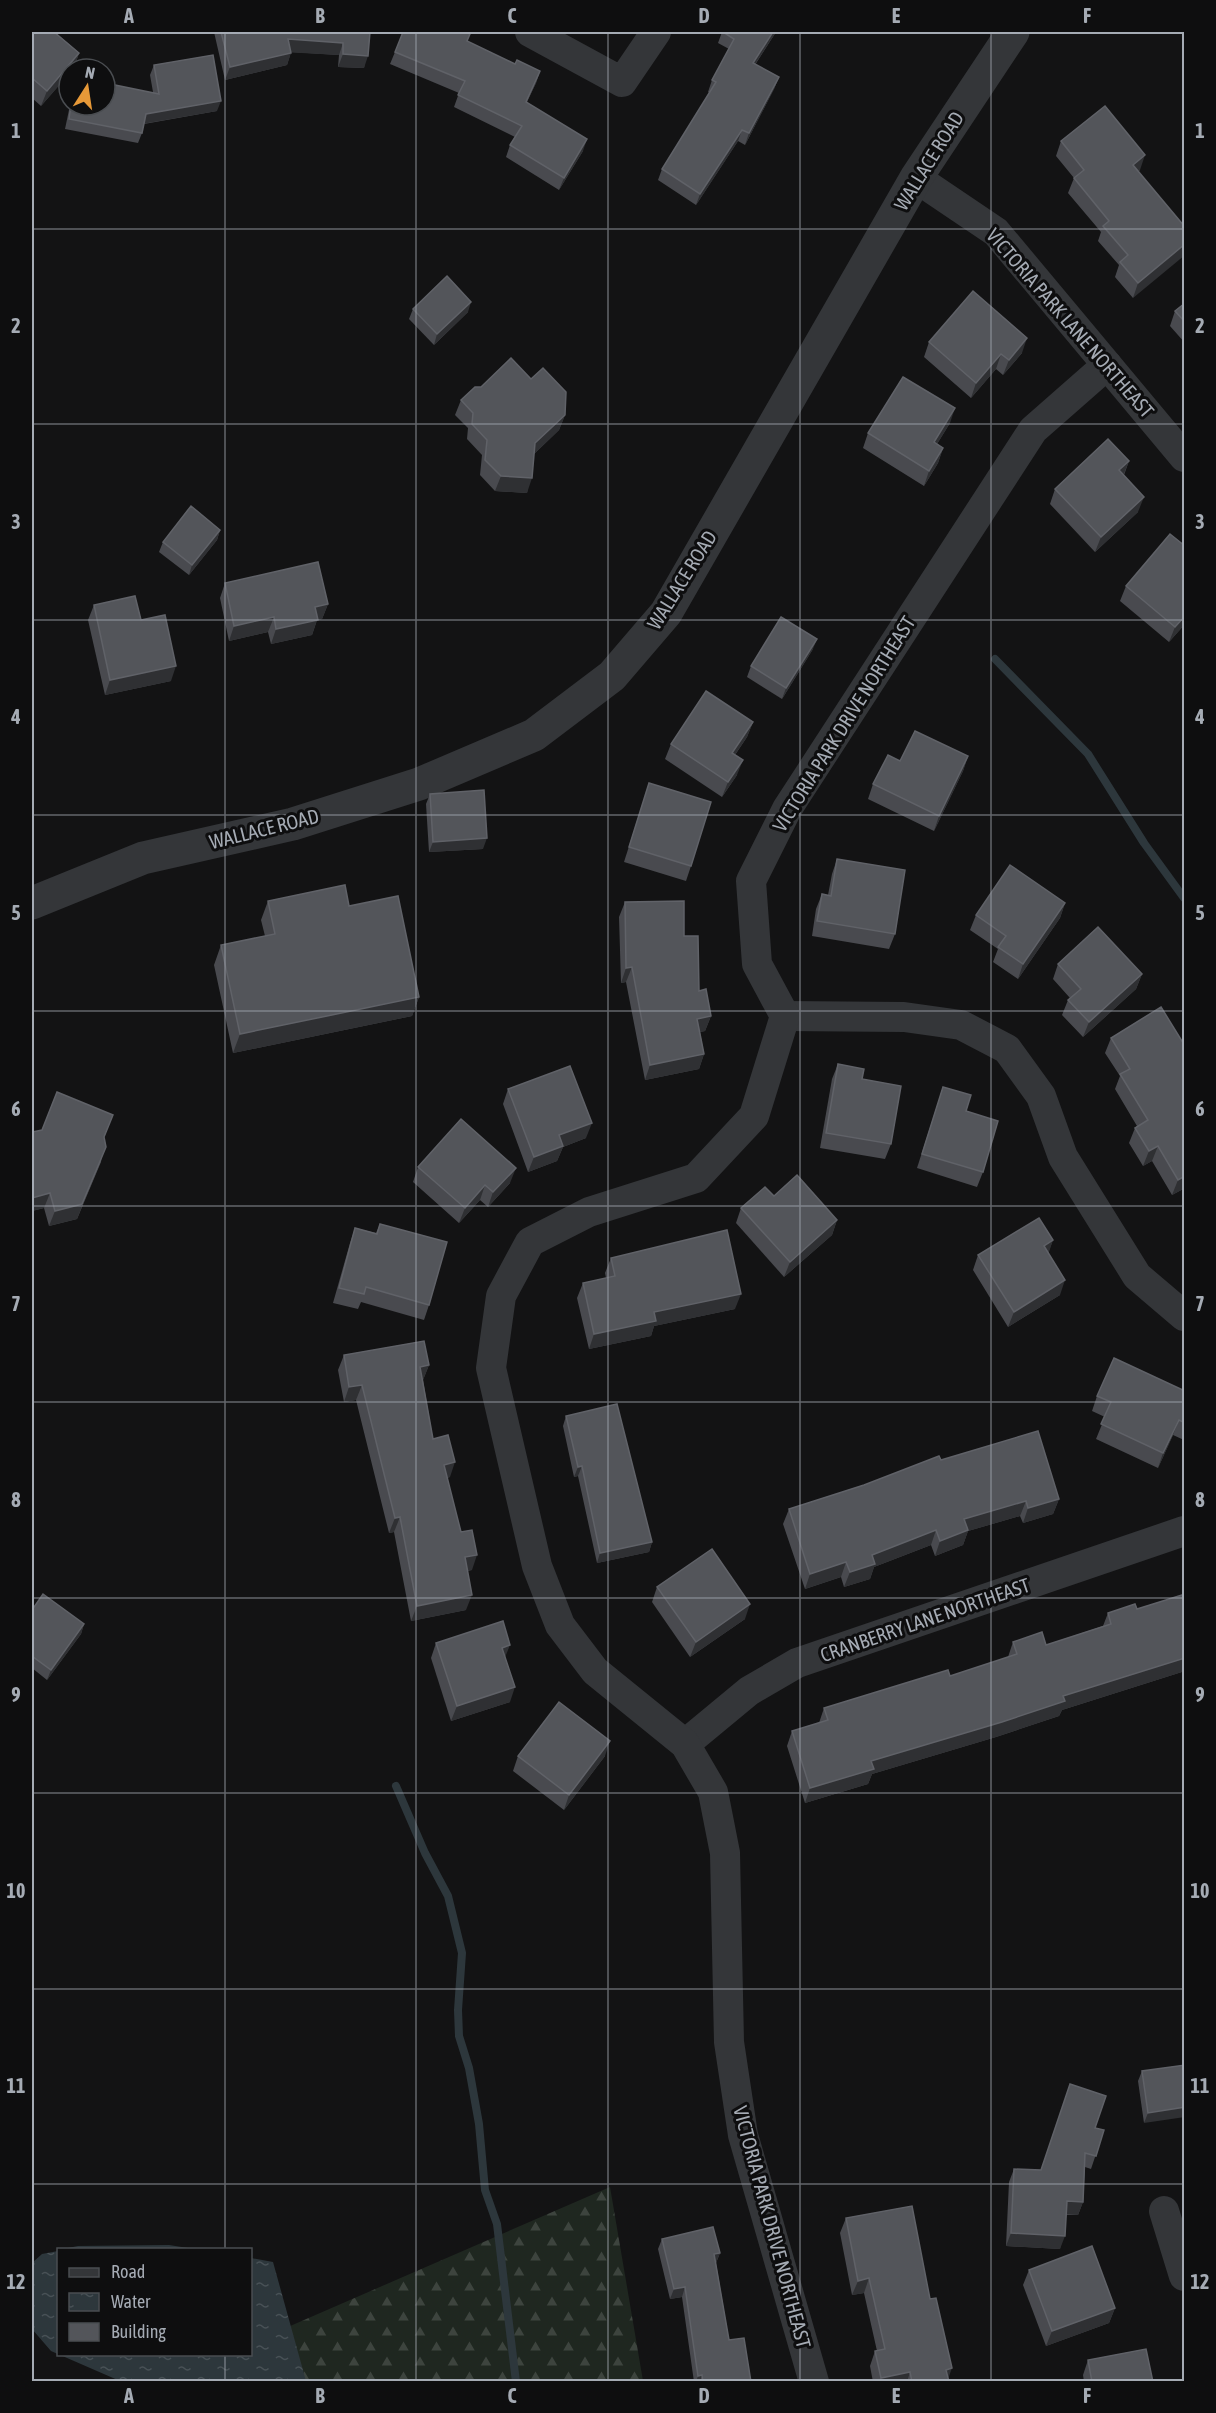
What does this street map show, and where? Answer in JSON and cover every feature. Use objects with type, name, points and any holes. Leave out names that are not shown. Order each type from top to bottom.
[{"type":"street","points":[[530,32],[622,82],[656,32]]},
{"type":"street","name":"WALLACE ROAD","points":[[32,903],[143,858],[293,824],[419,784],[534,735],[612,676],[666,613],[916,178],[1013,32]]},
{"type":"street","name":"VICTORIA PARK LANE NORTHEAST","points":[[916,178],[996,232],[1185,457]]},
{"type":"street","name":"VICTORIA PARK DRIVE NORTHEAST","points":[[813,2382],[744,2135],[729,2042],[724,1853],[713,1792],[685,1744],[595,1671],[560,1625],[537,1566],[491,1368],[501,1296],[530,1242],[590,1212],[696,1178],[754,1116],[785,1016],[758,964],[751,881],[787,809],[1033,430],[1107,365]]},
{"type":"street","points":[[785,1016],[904,1017],[961,1025],[1007,1049],[1041,1096],[1063,1157],[1137,1276],[1185,1316]]},
{"type":"street","name":"CRANBERRY LANE NORTHEAST","points":[[685,1744],[749,1691],[797,1663],[1185,1531]]},
{"type":"street","points":[[1164,2211],[1185,2276]]},
{"type":"green space","points":[[610,2187],[643,2381],[163,2382],[244,2356],[252,2356],[252,2343]]},
{"type":"water","points":[[169,2245],[188,2248],[68,2248]]},
{"type":"water","points":[[57,2251],[57,2354],[51,2351],[32,2329],[32,2263],[42,2254]]},
{"type":"water","points":[[252,2258],[273,2262],[306,2381],[120,2381],[62,2356],[252,2356]]},
{"type":"building","points":[[32,32],[54,32],[79,53],[76,57],[57,57],[57,79],[47,91],[32,78]]},
{"type":"building","points":[[221,32],[370,32],[368,56],[343,54],[343,43],[288,39],[291,53],[230,67]]},
{"type":"building","points":[[403,32],[464,32],[470,34],[467,41],[515,64],[517,60],[540,71],[526,102],[587,139],[564,178],[510,145],[522,126],[458,95],[465,81],[395,52]]},
{"type":"building","points":[[723,32],[773,32],[753,63],[779,77],[749,133],[742,130],[700,194],[662,169],[716,82],[712,80],[734,39]]},
{"type":"building","points":[[213,55],[221,101],[146,114],[142,133],[69,119],[69,117],[117,117],[117,85],[159,94],[154,65]]},
{"type":"building","points":[[1105,106],[1145,155],[1133,165],[1185,227],[1185,244],[1138,283],[1120,262],[1128,255],[1103,226],[1109,221],[1074,178],[1084,170],[1061,141]]},
{"type":"building","points":[[447,276],[471,302],[437,334],[413,309]]},
{"type":"building","points":[[973,291],[1027,338],[1009,360],[1001,354],[976,383],[929,342]]},
{"type":"building","points":[[1185,303],[1185,322],[1175,311]]},
{"type":"building","points":[[511,358],[531,379],[543,368],[566,392],[565,415],[535,443],[532,478],[501,476],[485,460],[487,440],[472,424],[473,413],[461,400],[475,387],[481,387]]},
{"type":"building","points":[[903,377],[955,408],[934,442],[943,448],[929,471],[868,433]]},
{"type":"building","points":[[1108,439],[1129,461],[1119,470],[1144,497],[1101,537],[1055,489]]},
{"type":"building","points":[[191,506],[220,530],[192,565],[163,542]]},
{"type":"building","points":[[1170,534],[1185,546],[1185,616],[1175,627],[1126,586]]},
{"type":"building","points":[[318,562],[328,604],[315,607],[318,620],[276,629],[274,617],[234,626],[225,583]]},
{"type":"building","points":[[135,596],[141,620],[165,615],[176,666],[110,680],[94,605]]},
{"type":"building","points":[[781,617],[817,639],[786,688],[751,666]]},
{"type":"building","points":[[706,691],[753,722],[732,753],[743,760],[728,782],[671,744]]},
{"type":"building","points":[[915,731],[968,756],[939,816],[873,784],[888,755],[900,761]]},
{"type":"building","points":[[649,783],[711,802],[691,866],[629,847]]},
{"type":"building","points":[[484,790],[487,838],[433,842],[430,794]]},
{"type":"building","points":[[837,859],[905,870],[895,934],[817,921],[822,894],[831,896]]},
{"type":"building","points":[[1010,865],[1065,903],[1023,964],[998,947],[1006,936],[976,915]]},
{"type":"building","points":[[345,885],[349,906],[398,896],[419,997],[240,1034],[221,945],[275,934],[268,901]]},
{"type":"building","points":[[684,901],[684,936],[698,936],[699,991],[706,989],[711,1016],[697,1019],[704,1054],[650,1065],[632,967],[626,968],[625,902]]},
{"type":"building","points":[[1098,927],[1142,974],[1089,1022],[1068,1000],[1081,989],[1058,964]]},
{"type":"building","points":[[1161,1007],[1185,1046],[1185,1068],[1183,1069],[1185,1072],[1185,1176],[1178,1180],[1158,1146],[1149,1151],[1135,1128],[1148,1120],[1120,1074],[1130,1069],[1111,1038]]},
{"type":"building","points":[[838,1064],[864,1069],[862,1079],[901,1086],[891,1144],[826,1133]]},
{"type":"building","points":[[570,1066],[592,1123],[559,1135],[563,1146],[534,1157],[508,1089]]},
{"type":"building","points":[[943,1087],[971,1095],[966,1111],[998,1121],[983,1172],[922,1154]]},
{"type":"building","points":[[57,1092],[113,1115],[104,1137],[106,1147],[82,1204],[55,1211],[50,1193],[32,1198],[32,1132],[42,1130]]},
{"type":"building","points":[[461,1119],[516,1168],[493,1192],[485,1185],[465,1208],[418,1167]]},
{"type":"building","points":[[797,1175],[837,1220],[790,1262],[741,1208],[765,1187],[774,1196]]},
{"type":"building","points":[[1039,1218],[1053,1240],[1044,1246],[1065,1280],[1014,1312],[978,1255]]},
{"type":"building","points":[[380,1224],[447,1242],[429,1305],[366,1287],[364,1294],[339,1288],[355,1228],[377,1234]]},
{"type":"building","points":[[727,1230],[741,1294],[654,1312],[656,1321],[594,1334],[583,1283],[615,1276],[611,1258]]},
{"type":"building","points":[[424,1341],[429,1365],[420,1367],[433,1439],[448,1435],[455,1462],[444,1465],[461,1532],[472,1530],[477,1555],[465,1557],[472,1595],[417,1606],[400,1517],[395,1518],[362,1385],[349,1387],[344,1355]]},
{"type":"building","points":[[1114,1358],[1185,1391],[1185,1423],[1179,1420],[1163,1453],[1101,1424],[1111,1402],[1097,1396]]},
{"type":"building","points":[[617,1404],[652,1542],[600,1553],[582,1466],[578,1467],[566,1416]]},
{"type":"building","points":[[1038,1431],[1059,1499],[1028,1508],[1026,1501],[964,1519],[968,1530],[940,1541],[936,1530],[872,1555],[875,1564],[850,1572],[846,1562],[810,1574],[789,1509],[864,1485],[939,1456],[941,1460]]},
{"type":"building","points":[[712,1549],[750,1604],[696,1642],[657,1587]]},
{"type":"building","points":[[43,1594],[84,1624],[51,1670],[32,1656],[32,1610]]},
{"type":"building","points":[[1185,1594],[1185,1658],[1063,1696],[1065,1701],[1002,1722],[871,1761],[874,1769],[810,1788],[792,1731],[828,1720],[824,1708],[948,1670],[950,1676],[1017,1654],[1013,1642],[1042,1632],[1046,1645],[1111,1624],[1108,1613],[1135,1604],[1137,1609]]},
{"type":"building","points":[[503,1621],[510,1645],[502,1648],[515,1687],[457,1706],[436,1643]]},
{"type":"building","points":[[559,1702],[610,1741],[569,1795],[518,1756]]},
{"type":"building","points":[[1185,2065],[1185,2107],[1148,2113],[1142,2071]]},
{"type":"building","points":[[1070,2084],[1106,2096],[1095,2128],[1104,2130],[1096,2156],[1085,2153],[1083,2202],[1067,2201],[1065,2236],[1011,2233],[1014,2169],[1041,2170]]},
{"type":"building","points":[[912,2206],[930,2299],[936,2298],[952,2368],[946,2370],[949,2382],[912,2382],[910,2372],[881,2378],[875,2351],[885,2349],[869,2278],[858,2281],[846,2218]]},
{"type":"building","points":[[713,2227],[720,2253],[714,2254],[729,2340],[744,2338],[751,2382],[703,2382],[702,2375],[698,2376],[685,2287],[674,2289],[662,2239]]},
{"type":"building","points":[[1092,2246],[1115,2308],[1052,2331],[1029,2270]]},
{"type":"building","points":[[1146,2349],[1153,2382],[1092,2382],[1088,2360]]},
{"type":"waterway","points":[[995,659],[1088,754],[1144,843],[1184,898]]},
{"type":"waterway","points":[[396,1786],[425,1853],[448,1896],[462,1953],[458,2010],[459,2036],[469,2068],[479,2124],[485,2190],[497,2224],[516,2382]]}]
